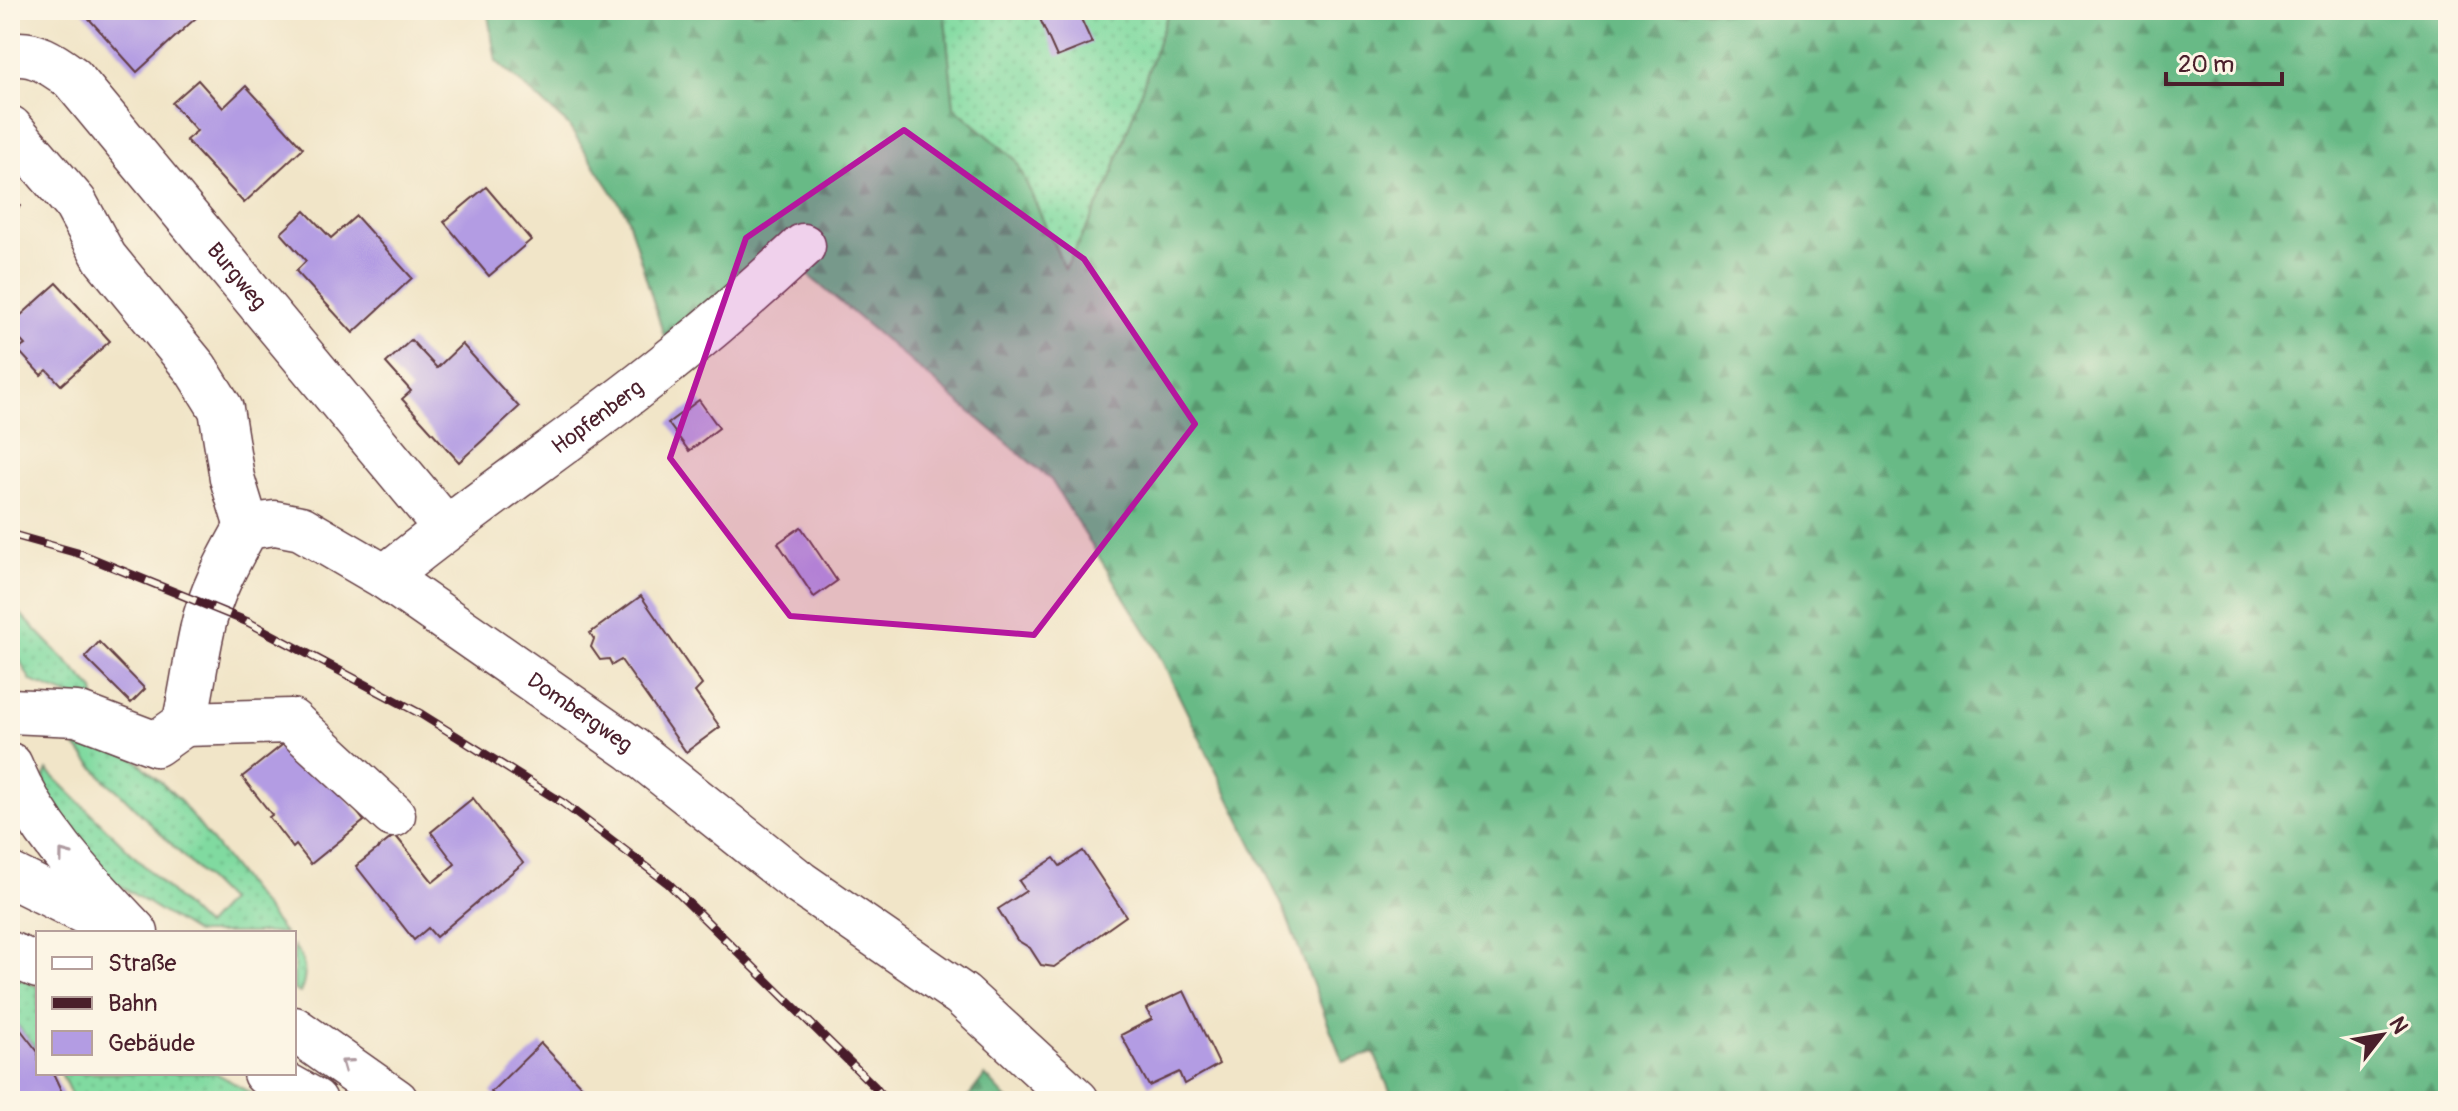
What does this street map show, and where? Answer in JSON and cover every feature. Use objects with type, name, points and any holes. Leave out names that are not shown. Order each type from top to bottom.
[{"type":"street","name":"Burgweg","points":[[10,55],[18,53],[48,60],[72,78],[445,527]]},
{"type":"street","points":[[10,128],[75,203],[105,258],[196,369],[221,409],[232,478],[247,527],[228,562],[202,628],[193,688],[170,734]]},
{"type":"street","name":"Hopfenberg","points":[[385,577],[445,527],[661,369],[730,313],[803,246]]},
{"type":"street","name":"Dombergweg","points":[[247,527],[275,523],[301,528],[385,577],[632,749],[800,883],[962,995],[1077,1101]]},
{"type":"street","points":[[10,711],[77,714],[170,734],[291,721],[393,815]]},
{"type":"street","points":[[10,765],[23,796],[66,859],[134,931]]},
{"type":"street","points":[[10,875],[123,931]]},
{"type":"street","points":[[10,954],[36,965]]},
{"type":"street","points":[[296,1030],[313,1039],[396,1101]]},
{"type":"street","points":[[269,1075],[315,1101]]},
{"type":"highlighted area","points":[[904,130],[1084,259],[1195,424],[1034,635],[790,616],[670,458],[746,238]]},
{"type":"green space","points":[[487,10],[944,10],[954,107],[1016,160],[1065,269],[1109,184],[1169,10],[2448,10],[2448,1101],[1394,1101],[1374,1053],[1343,1062],[1282,905],[1154,645],[1051,480],[782,253],[668,349],[626,213],[568,125],[496,61]]},
{"type":"green space","points":[[944,10],[1169,10],[1109,184],[1065,270],[1016,160],[954,107]]},
{"type":"green space","points":[[10,603],[94,690],[95,698],[89,703],[31,681],[10,643]]},
{"type":"green space","points":[[72,743],[107,747],[134,758],[178,798],[282,931],[193,931],[111,880],[48,796],[44,778],[47,770],[205,926],[228,901],[107,782]]},
{"type":"green space","points":[[296,949],[304,969],[300,993],[296,991]]},
{"type":"green space","points":[[10,974],[36,986],[35,1048],[10,1016]]},
{"type":"green space","points":[[62,1075],[220,1075],[265,1101],[74,1101]]},
{"type":"green space","points":[[985,1075],[1009,1101],[965,1101]]},
{"type":"building","points":[[81,10],[191,10],[197,17],[137,72]]},
{"type":"building","points":[[1055,10],[1077,10],[1092,43],[1057,57],[1040,19]]},
{"type":"building","points":[[198,80],[223,108],[246,86],[303,148],[244,203],[186,140],[197,131],[172,103]]},
{"type":"building","points":[[486,187],[531,240],[489,276],[444,222]]},
{"type":"building","points":[[10,194],[20,206],[10,215]]},
{"type":"building","points":[[305,211],[331,238],[356,216],[412,278],[353,333],[296,271],[306,261],[281,233]]},
{"type":"building","points":[[57,283],[110,341],[61,385],[47,370],[41,375],[18,350],[25,345],[10,329],[10,325]]},
{"type":"building","points":[[411,340],[437,368],[462,344],[519,407],[459,462],[402,399],[411,391],[386,363]]},
{"type":"building","points":[[699,400],[719,428],[689,451],[668,423]]},
{"type":"building","points":[[801,527],[837,581],[814,597],[778,543]]},
{"type":"building","points":[[641,596],[702,685],[695,692],[720,727],[686,752],[621,660],[612,665],[609,659],[600,660],[591,647],[594,639],[590,633]]},
{"type":"building","points":[[99,642],[145,689],[131,703],[85,657]]},
{"type":"building","points":[[296,734],[364,821],[311,864],[296,845],[293,848],[242,777]]},
{"type":"building","points":[[473,798],[523,863],[436,937],[428,928],[414,940],[356,866],[395,835],[433,882],[455,864],[431,832]]},
{"type":"building","points":[[1083,851],[1126,916],[1054,967],[1041,965],[1030,948],[1017,940],[998,909],[1026,891],[1019,881],[1054,858],[1060,866]]},
{"type":"building","points":[[1184,991],[1219,1064],[1184,1084],[1179,1072],[1149,1086],[1121,1035],[1152,1019],[1146,1009]]},
{"type":"building","points":[[10,1016],[36,1049],[36,1075],[54,1075],[66,1101],[10,1101]]},
{"type":"building","points":[[541,1043],[586,1091],[584,1093],[591,1101],[500,1101],[491,1092]]},
{"type":"railway","points":[[10,534],[81,554],[248,622],[421,714],[563,803],[669,884],[886,1101]]}]
